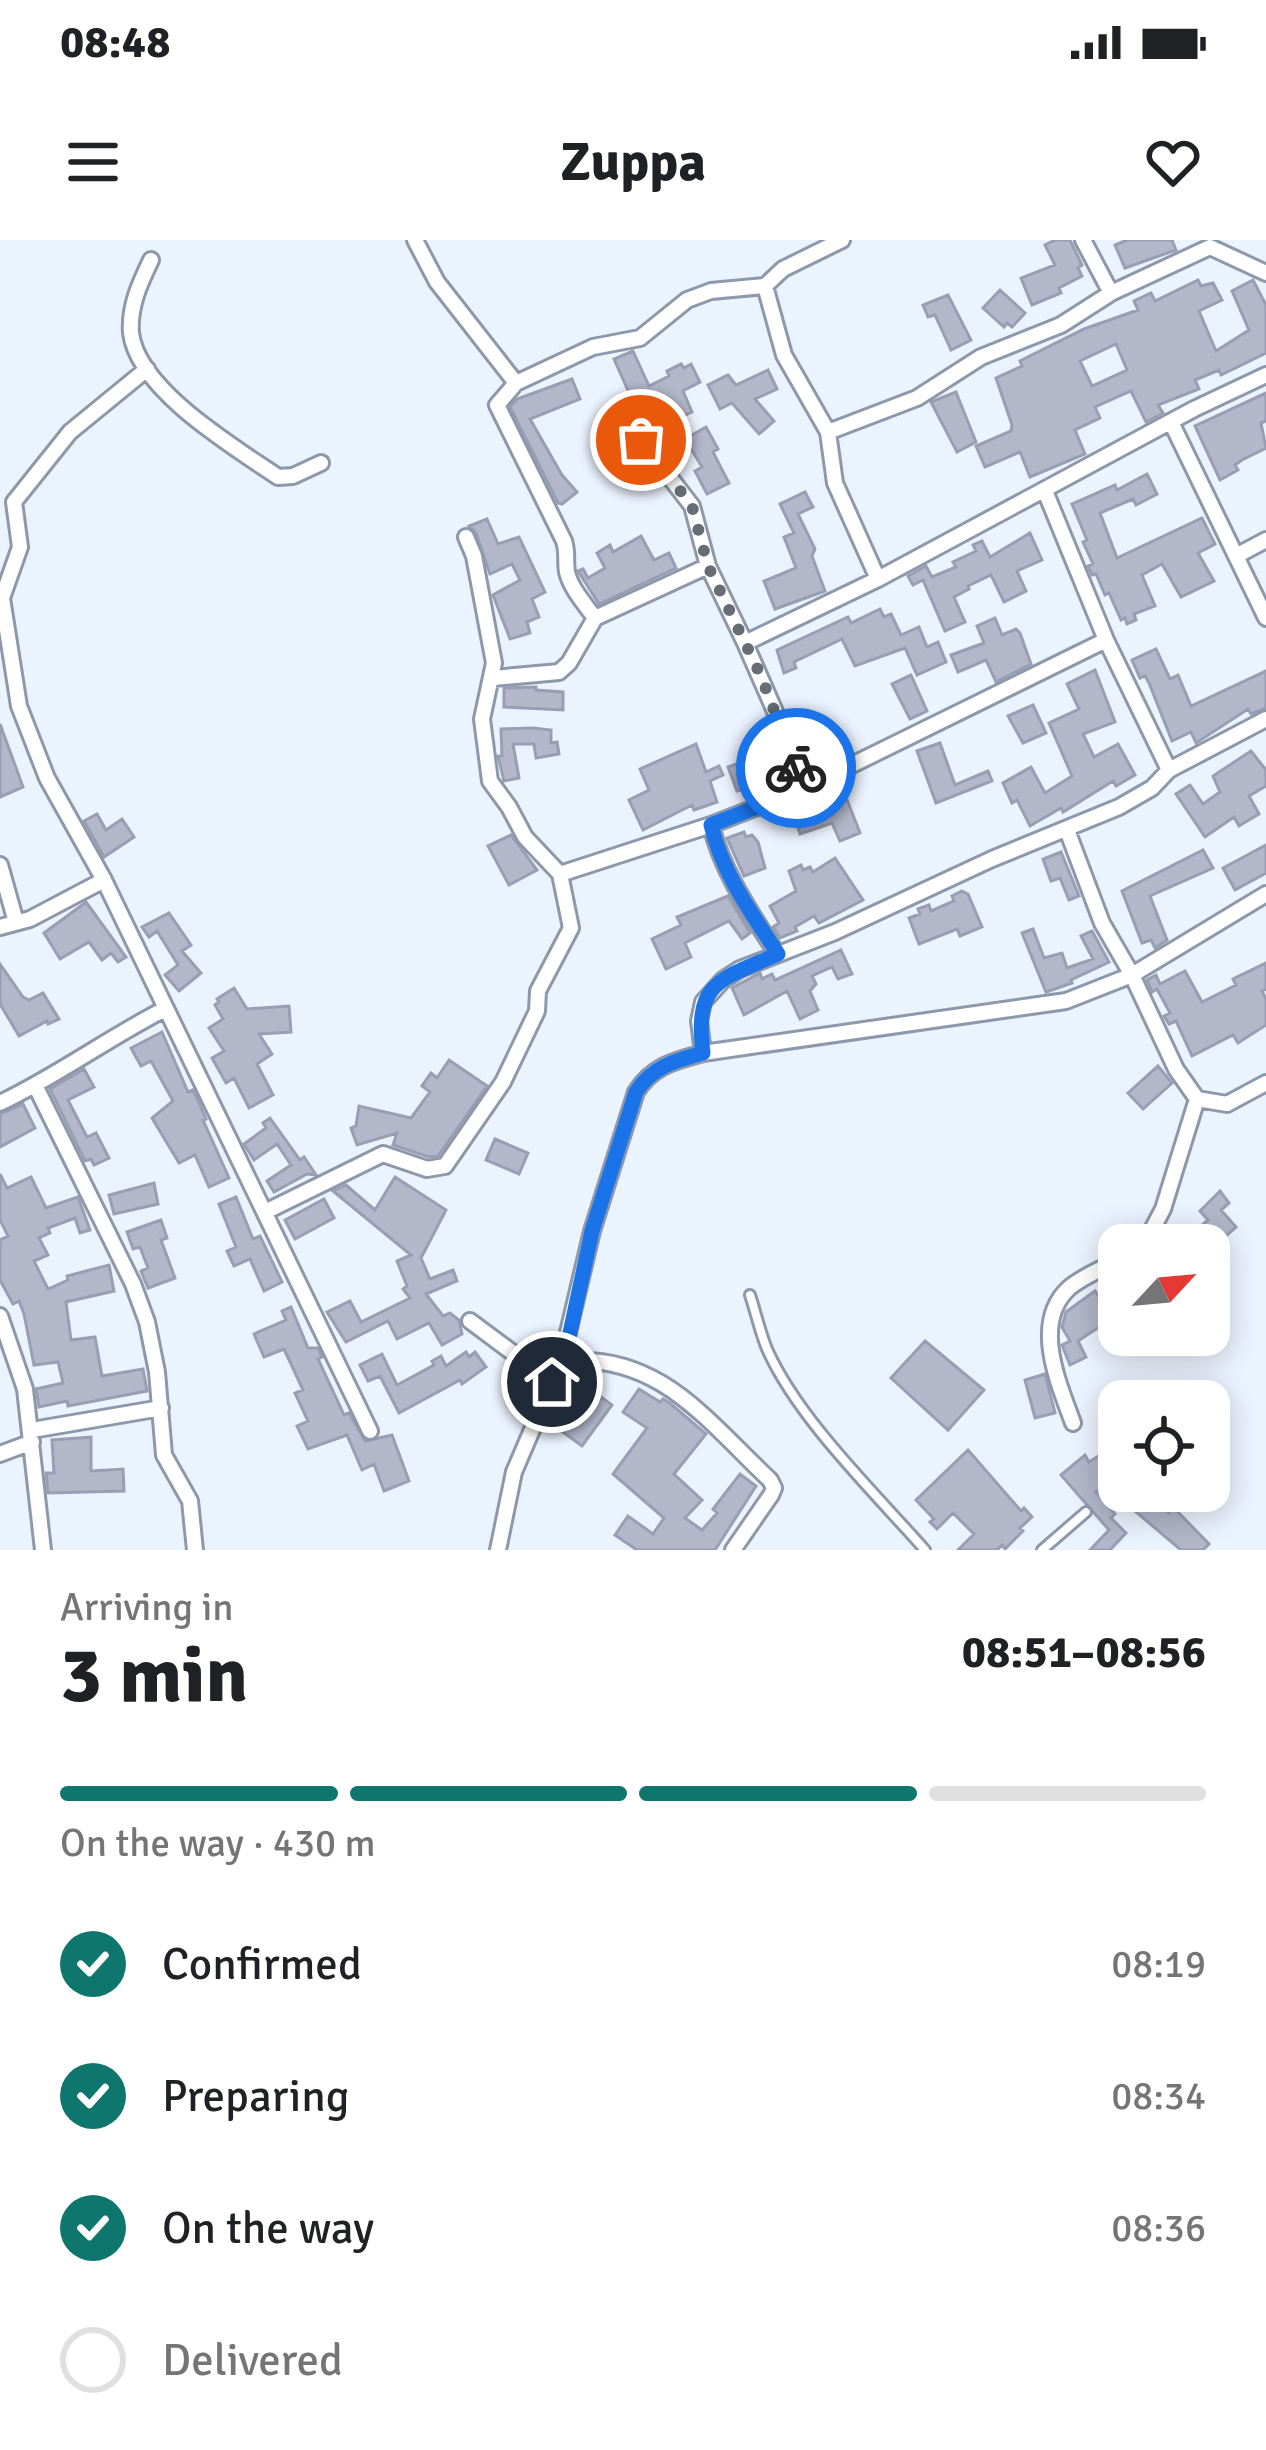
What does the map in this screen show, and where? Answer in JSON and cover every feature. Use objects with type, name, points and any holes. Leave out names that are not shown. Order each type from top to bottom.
[{"type":"street","points":[[415,240],[436,282],[516,383]]},
{"type":"street","points":[[595,618],[576,591],[566,568],[564,541],[497,405],[516,383],[592,347],[640,338],[687,300],[711,292],[765,286],[783,269],[842,240]]},
{"type":"street","points":[[1083,240],[1111,293]]},
{"type":"street","points":[[828,432],[917,398],[958,369],[1060,325],[1204,244],[1266,273]]},
{"type":"street","points":[[151,260],[134,296],[131,332],[147,369],[181,407],[278,477],[322,463]]},
{"type":"street","points":[[765,286],[784,355],[828,432],[835,483],[878,579]]},
{"type":"street","points":[[147,369],[70,432],[21,490],[14,514],[20,547],[2,598],[16,692],[47,778],[104,880],[370,1431]]},
{"type":"street","points":[[745,644],[1266,375]]},
{"type":"street","points":[[1172,422],[1266,618]]},
{"type":"street","points":[[641,440],[687,496],[708,566],[778,716],[803,789]]},
{"type":"street","points":[[1045,491],[1106,640],[1169,770]]},
{"type":"street","points":[[265,1212],[383,1154],[427,1169],[445,1166],[503,1082],[536,1012],[538,991],[572,928],[560,874],[525,837],[490,781],[482,719],[493,678],[484,606],[466,537]]},
{"type":"street","points":[[1236,556],[1266,540]]},
{"type":"street","points":[[493,678],[559,672],[595,618],[708,566]]},
{"type":"street","points":[[560,874],[711,825],[803,789],[1106,640]]},
{"type":"street","points":[[703,1053],[699,1021],[703,1003],[740,969],[1119,807],[1152,788],[1169,770],[1266,719]]},
{"type":"street","points":[[711,825],[716,847],[742,898],[778,954]]},
{"type":"street","points":[[1067,830],[1102,923],[1176,1069],[1197,1099],[1227,1103],[1266,1084]]},
{"type":"street","points":[[0,865],[16,922]]},
{"type":"street","points":[[0,927],[69,901],[104,880]]},
{"type":"street","points":[[498,1550],[514,1472],[560,1362],[592,1231],[636,1092],[646,1077],[662,1065],[703,1053],[1040,1008],[1132,975],[1266,894]]},
{"type":"street","points":[[0,1103],[36,1087],[120,1032],[165,1009]]},
{"type":"street","points":[[36,1087],[134,1284],[147,1322],[164,1455],[190,1501],[195,1550]]},
{"type":"street","points":[[1155,1224],[1197,1099]]},
{"type":"street","points":[[1073,1423],[1051,1353],[1054,1311],[1073,1285],[1098,1271]]},
{"type":"street","points":[[0,1316],[20,1370],[43,1550]]},
{"type":"street","points":[[470,1321],[552,1382]]},
{"type":"street","points":[[560,1362],[584,1359],[657,1378],[770,1480],[771,1495],[733,1550]]},
{"type":"street","points":[[0,1454],[32,1436],[161,1408]]},
{"type":"lane","points":[[750,1295],[779,1372],[829,1441],[925,1550]]},
{"type":"lane","points":[[1042,1550],[1086,1512]]},
{"type":"building","points":[[1070,240],[1082,276],[1059,288],[1061,293],[1032,305],[1021,278],[1055,265],[1045,245]]},
{"type":"building","points":[[1127,240],[1172,240],[1176,250],[1125,268],[1115,245]]},
{"type":"building","points":[[1198,280],[1201,286],[1213,283],[1222,300],[1199,311],[1216,351],[1249,330],[1232,291],[1253,280],[1266,305],[1266,353],[1221,375],[1219,370],[1195,380],[1199,389],[1158,405],[1163,413],[1146,422],[1131,391],[1095,407],[1100,418],[1075,430],[1085,454],[1030,477],[1020,452],[985,467],[976,446],[1011,431],[1012,425],[996,378],[1084,329],[1138,310],[1134,301],[1151,293],[1155,301]],"holes":[[[1116,344],[1127,370],[1092,386],[1080,361]]]},
{"type":"building","points":[[1000,290],[1025,313],[1012,327],[1007,323],[1004,327],[983,308]]},
{"type":"building","points":[[948,295],[971,340],[951,350],[935,315],[928,317],[923,305]]},
{"type":"building","points":[[633,351],[649,386],[669,376],[667,371],[691,364],[700,382],[683,391],[692,412],[659,427],[647,398],[634,404],[614,359]]},
{"type":"building","points":[[768,370],[777,389],[755,399],[774,421],[759,434],[732,403],[720,409],[708,385],[728,375],[736,385]]},
{"type":"building","points":[[572,379],[580,399],[530,419],[577,492],[562,504],[510,407],[517,399]]},
{"type":"building","points":[[956,392],[976,442],[957,452],[931,402]]},
{"type":"building","points":[[1266,393],[1266,421],[1261,423],[1266,448],[1242,460],[1235,465],[1238,470],[1220,480],[1195,426]]},
{"type":"building","points":[[706,427],[729,483],[707,494],[695,471],[702,467],[685,439]]},
{"type":"building","points":[[1147,474],[1157,494],[1136,505],[1133,499],[1100,513],[1117,558],[1202,518],[1215,544],[1198,553],[1214,581],[1181,597],[1162,564],[1142,575],[1155,606],[1134,614],[1136,620],[1127,624],[1096,574],[1092,575],[1088,566],[1093,564],[1083,542],[1087,540],[1072,504],[1115,485],[1117,490]]},
{"type":"building","points":[[805,492],[813,507],[798,514],[815,549],[812,556],[825,591],[775,609],[764,581],[796,568],[784,537],[794,533],[780,504]]},
{"type":"building","points":[[487,519],[498,544],[519,537],[545,592],[532,599],[539,617],[527,622],[530,633],[510,639],[493,595],[520,580],[512,564],[490,574],[476,533],[469,526]]},
{"type":"building","points":[[1030,533],[1042,560],[1017,571],[1026,591],[1004,602],[991,575],[968,586],[954,597],[965,622],[945,631],[923,580],[913,585],[908,576],[926,566],[932,577],[956,567],[953,562],[976,551],[973,545],[982,541],[990,557]]},
{"type":"building","points":[[641,536],[654,560],[669,553],[676,568],[599,604],[578,571],[583,569],[588,578],[605,568],[597,553],[610,545],[613,552]]},
{"type":"building","points":[[880,609],[884,617],[891,614],[901,635],[919,627],[927,647],[938,642],[946,662],[917,675],[905,648],[855,666],[842,639],[794,662],[796,668],[784,673],[777,650],[848,617],[851,623]]},
{"type":"building","points":[[995,618],[1002,635],[1016,629],[1020,633],[1031,664],[996,682],[986,660],[958,672],[951,655],[984,643],[977,626]]},
{"type":"building","points":[[1156,649],[1170,679],[1178,675],[1191,706],[1266,671],[1266,708],[1251,714],[1248,709],[1196,743],[1191,732],[1172,741],[1149,683],[1145,676],[1140,678],[1132,660]]},
{"type":"building","points":[[1095,670],[1115,722],[1083,734],[1094,757],[1118,744],[1135,775],[1116,786],[1113,781],[1030,826],[1003,783],[1031,767],[1045,793],[1072,776],[1049,723],[1079,709],[1067,684]]},
{"type":"building","points":[[911,675],[927,711],[910,719],[892,684]]},
{"type":"building","points":[[504,688],[563,692],[563,710],[504,707]]},
{"type":"building","points":[[1033,705],[1046,733],[1023,743],[1008,716]]},
{"type":"building","points":[[0,724],[23,787],[0,797]]},
{"type":"building","points":[[501,729],[551,730],[551,743],[557,742],[559,754],[536,758],[534,744],[513,744],[519,778],[504,781],[498,756],[502,756]]},
{"type":"building","points":[[940,743],[955,785],[988,771],[992,781],[936,803],[917,751]]},
{"type":"building","points":[[696,744],[706,772],[719,766],[723,775],[710,781],[717,802],[694,810],[692,805],[643,830],[629,800],[649,790],[640,769]]},
{"type":"building","points":[[1251,751],[1266,770],[1266,786],[1249,796],[1259,814],[1239,826],[1234,817],[1205,837],[1176,794],[1190,785],[1203,804],[1220,792],[1213,776]]},
{"type":"building","points":[[766,754],[778,777],[737,791],[728,767]]},
{"type":"building","points":[[844,792],[860,833],[840,841],[832,823],[800,834],[791,806]]},
{"type":"building","points":[[97,814],[106,830],[122,819],[134,837],[104,857],[84,821]]},
{"type":"building","points":[[744,832],[758,842],[765,868],[744,876],[727,838]]},
{"type":"building","points":[[511,835],[537,870],[509,885],[488,846]]},
{"type":"building","points":[[1266,845],[1266,873],[1235,890],[1223,868]]},
{"type":"building","points":[[1203,850],[1213,868],[1150,896],[1167,940],[1155,948],[1151,940],[1142,943],[1122,891]]},
{"type":"building","points":[[1061,852],[1079,896],[1069,900],[1060,878],[1051,881],[1043,859]]},
{"type":"building","points":[[835,858],[863,900],[819,923],[814,916],[780,938],[770,906],[796,891],[789,871],[801,865],[813,872]]},
{"type":"building","points":[[962,891],[968,894],[982,927],[960,936],[957,929],[919,944],[909,918],[920,914],[918,909],[929,905],[931,911],[954,901],[952,896]]},
{"type":"building","points":[[728,896],[750,933],[742,939],[729,921],[685,943],[691,957],[666,969],[652,939],[681,925],[677,917]]},
{"type":"building","points":[[86,902],[126,957],[118,962],[111,953],[102,960],[89,942],[60,959],[44,933]]},
{"type":"building","points":[[169,913],[191,945],[182,951],[201,973],[179,991],[165,975],[178,965],[157,931],[149,937],[142,927]]},
{"type":"building","points":[[1033,929],[1044,958],[1062,953],[1067,968],[1093,959],[1081,936],[1092,931],[1109,962],[1046,992],[1022,933]]},
{"type":"building","points":[[841,950],[852,974],[838,979],[832,967],[812,976],[816,984],[810,991],[818,1010],[800,1019],[787,991],[744,1015],[732,988],[760,973],[762,979],[772,974],[775,980]]},
{"type":"building","points":[[1266,963],[1266,989],[1262,991],[1266,1025],[1238,1043],[1233,1035],[1192,1056],[1176,1021],[1169,1024],[1164,1016],[1170,1013],[1147,980],[1156,975],[1160,984],[1185,971],[1202,1002]]},
{"type":"building","points":[[0,964],[23,997],[29,1000],[43,993],[59,1019],[19,1036],[0,1004]]},
{"type":"building","points":[[234,988],[247,1009],[289,1006],[291,1032],[259,1034],[272,1054],[257,1064],[273,1095],[249,1108],[234,1078],[226,1083],[212,1058],[224,1051],[209,1028],[223,1019],[215,1005]]},
{"type":"building","points":[[162,1032],[188,1092],[193,1090],[198,1100],[229,1178],[209,1187],[195,1155],[179,1163],[152,1118],[173,1101],[151,1061],[141,1066],[131,1048]]},
{"type":"building","points":[[449,1060],[487,1086],[438,1156],[393,1145],[397,1133],[357,1145],[351,1128],[356,1126],[359,1106],[411,1118],[430,1092],[422,1086],[431,1073],[437,1078]]},
{"type":"building","points":[[1158,1066],[1172,1083],[1143,1109],[1128,1093]]},
{"type":"building","points":[[84,1069],[94,1087],[68,1100],[87,1137],[96,1133],[109,1158],[94,1165],[91,1159],[85,1161],[50,1089]]},
{"type":"building","points":[[23,1104],[35,1128],[0,1147],[0,1114]]},
{"type":"building","points":[[270,1118],[316,1175],[307,1174],[274,1192],[267,1181],[291,1165],[277,1144],[254,1160],[244,1144],[266,1128],[263,1123]]},
{"type":"building","points":[[495,1139],[528,1153],[519,1174],[486,1160]]},
{"type":"building","points":[[0,1174],[7,1188],[31,1177],[46,1208],[78,1197],[90,1230],[80,1233],[75,1218],[48,1228],[50,1233],[39,1238],[48,1255],[34,1261],[48,1289],[68,1280],[67,1276],[109,1265],[114,1291],[66,1302],[71,1340],[95,1337],[102,1376],[143,1369],[147,1391],[39,1407],[36,1389],[63,1383],[58,1362],[34,1365],[19,1301],[13,1304],[0,1280],[0,1240],[8,1236],[0,1220]]},
{"type":"building","points":[[395,1177],[446,1210],[421,1258],[430,1279],[453,1270],[457,1281],[426,1294],[443,1316],[450,1313],[459,1320],[462,1334],[442,1345],[429,1323],[397,1339],[388,1321],[346,1342],[327,1312],[350,1301],[361,1322],[410,1298],[403,1289],[407,1286],[397,1261],[411,1255],[333,1191],[346,1185],[375,1210]]},
{"type":"building","points":[[154,1183],[158,1204],[114,1214],[109,1195]]},
{"type":"building","points":[[1220,1191],[1229,1203],[1221,1210],[1236,1227],[1230,1232],[1230,1224],[1203,1224],[1208,1220],[1200,1211]]},
{"type":"building","points":[[236,1197],[253,1239],[260,1236],[282,1282],[264,1291],[250,1259],[234,1266],[227,1251],[236,1247],[219,1204]]},
{"type":"building","points":[[324,1199],[334,1218],[295,1239],[285,1220]]},
{"type":"building","points":[[161,1220],[167,1238],[161,1240],[175,1278],[148,1288],[141,1271],[148,1268],[140,1247],[133,1249],[127,1232]]},
{"type":"building","points":[[1095,1291],[1098,1328],[1078,1341],[1086,1357],[1070,1365],[1062,1345],[1070,1341],[1062,1327],[1066,1312]]},
{"type":"building","points":[[291,1307],[308,1348],[318,1348],[322,1357],[318,1359],[344,1415],[349,1413],[365,1441],[392,1435],[409,1481],[384,1491],[374,1464],[362,1470],[347,1435],[308,1449],[297,1426],[308,1421],[295,1393],[303,1390],[284,1349],[264,1357],[254,1334],[286,1320],[282,1311]]},
{"type":"building","points":[[925,1341],[984,1390],[948,1430],[891,1378]]},
{"type":"building","points":[[466,1352],[469,1357],[475,1352],[486,1367],[462,1384],[460,1380],[399,1413],[380,1376],[368,1381],[360,1365],[382,1354],[397,1385],[434,1365],[432,1361],[441,1356],[446,1366]]},
{"type":"building","points":[[1045,1374],[1055,1413],[1035,1418],[1025,1380]]},
{"type":"building","points":[[639,1389],[671,1404],[706,1434],[674,1474],[702,1500],[685,1518],[702,1530],[740,1474],[756,1486],[715,1550],[637,1550],[615,1535],[628,1516],[653,1534],[664,1518],[613,1474],[647,1428],[623,1412]]},
{"type":"building","points":[[601,1397],[612,1405],[582,1446],[560,1430],[571,1415],[582,1423]]},
{"type":"building","points":[[91,1437],[91,1471],[123,1469],[124,1491],[48,1493],[46,1473],[54,1473],[52,1440]]},
{"type":"building","points":[[968,1450],[1021,1511],[1024,1508],[1032,1517],[1005,1549],[1002,1545],[997,1550],[958,1550],[974,1534],[953,1513],[937,1529],[916,1500]]},
{"type":"building","points":[[1085,1455],[1089,1462],[1098,1456],[1098,1512],[1113,1512],[1111,1518],[1126,1533],[1110,1550],[1090,1550],[1109,1530],[1061,1475]]},
{"type":"building","points":[[1136,1512],[1178,1512],[1209,1544],[1203,1550],[1181,1550]]},
{"type":"way so far","points":[[641,440],[692,506],[708,566],[761,676],[796,768]]},
{"type":"route","points":[[552,1382],[570,1333],[592,1231],[636,1092],[662,1065],[703,1053],[699,1021],[712,990],[740,969],[778,954],[742,898],[716,847],[711,825],[803,789],[796,768]]}]
